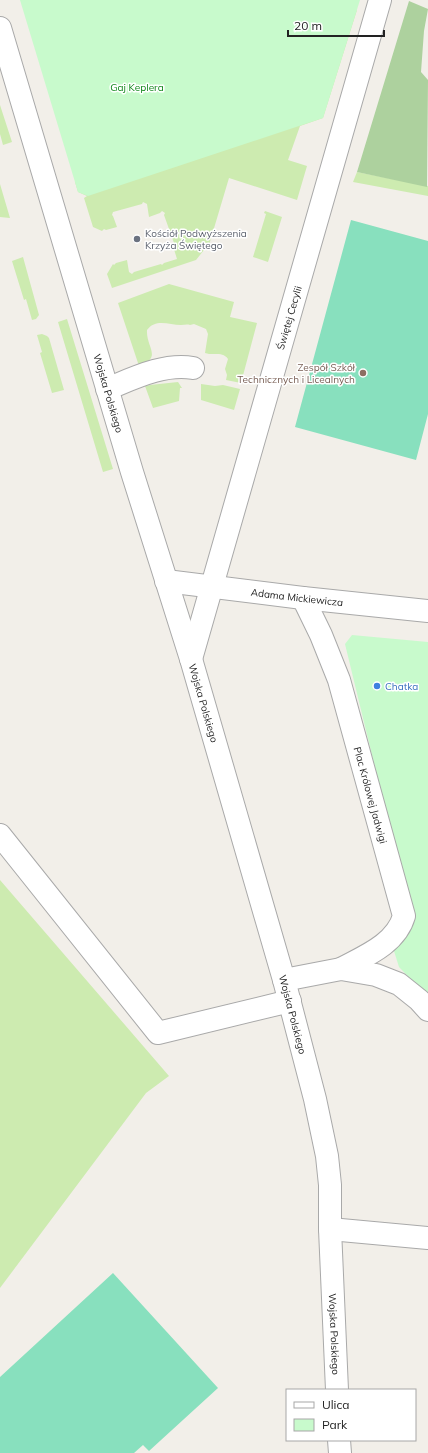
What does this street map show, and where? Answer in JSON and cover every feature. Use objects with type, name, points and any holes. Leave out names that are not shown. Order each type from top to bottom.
[{"type":"street","name":"Świętej Cecylii","points":[[191,659],[380,0]]},
{"type":"street","name":"Wojska Polskiego","points":[[0,28],[107,389],[191,659],[290,1001],[314,1099],[326,1156],[330,1185],[330,1229],[337,1389]]},
{"type":"street","points":[[107,389],[132,379],[176,366],[194,368]]},
{"type":"street","name":"Adama Mickiewicza","points":[[166,581],[303,598],[428,611]]},
{"type":"street","name":"Plac Królowej Jadwigi","points":[[284,980],[342,969],[372,953],[390,939],[402,925],[404,916],[339,680],[321,635],[303,598]]},
{"type":"street","points":[[0,835],[158,1033],[290,1001]]},
{"type":"street","name":"Plac Królowej Jadwigi","points":[[342,969],[376,975],[399,984],[419,1000],[428,1010]]},
{"type":"street","points":[[330,1229],[428,1238]]},
{"type":"street","points":[[339,1441],[340,1453]]},
{"type":"green space","name":"Gaj Keplera","points":[[20,0],[360,0],[323,118],[88,196],[78,192]]},
{"type":"green space","points":[[409,1],[428,9],[424,31],[421,72],[428,80],[427,187],[357,172]]},
{"type":"green space","points":[[357,10],[323,118],[300,126],[288,160],[307,166],[297,200],[229,178],[209,245],[201,243],[204,250],[196,260],[112,288],[107,274],[113,264],[114,265],[127,260],[129,272],[132,274],[134,272],[161,264],[162,265],[177,259],[173,246],[174,243],[164,215],[165,213],[162,211],[149,217],[147,204],[143,202],[142,204],[113,212],[112,215],[117,227],[106,230],[104,229],[102,231],[93,227],[84,198],[87,196],[78,192],[75,182],[89,176]]},
{"type":"green space","points":[[0,105],[12,142],[3,145],[0,134]]},
{"type":"green space","points":[[357,172],[428,186],[428,196],[353,182]]},
{"type":"green space","points":[[0,184],[10,218],[0,217]]},
{"type":"green space","points":[[265,211],[282,217],[268,262],[253,257],[266,214],[264,213]]},
{"type":"green space","points":[[351,220],[428,241],[428,414],[416,460],[295,427]]},
{"type":"green space","points":[[23,257],[39,315],[36,319],[32,320],[12,261]]},
{"type":"green space","points":[[169,284],[234,302],[230,317],[257,323],[241,383],[226,380],[227,375],[225,369],[228,359],[220,354],[205,353],[208,334],[206,329],[194,324],[181,325],[159,323],[151,326],[147,330],[147,336],[152,355],[146,363],[139,366],[118,303]]},
{"type":"green space","points":[[67,319],[113,469],[103,472],[58,322]]},
{"type":"green space","points":[[42,334],[49,338],[64,390],[52,393],[40,353],[42,352],[37,335]]},
{"type":"green space","points":[[178,382],[182,388],[180,388],[179,401],[153,408],[145,386]]},
{"type":"green space","points":[[201,384],[215,386],[223,385],[240,389],[234,410],[201,400]]},
{"type":"green space","points":[[352,635],[428,642],[428,997],[399,967],[394,951],[413,924],[345,644]]},
{"type":"green space","points":[[0,880],[169,1076],[146,1093],[0,1288]]},
{"type":"green space","points":[[113,1273],[218,1388],[149,1451],[143,1445],[134,1453],[0,1453],[0,1377]]},
{"type":"place","name":"Kościół Podwyższenia Krzyża Świętego","points":[[137,239]]},
{"type":"place","name":"Zespół Szkół Technicznych i Licealnych","points":[[363,373]]},
{"type":"place","name":"Chatka","points":[[377,686]]}]
